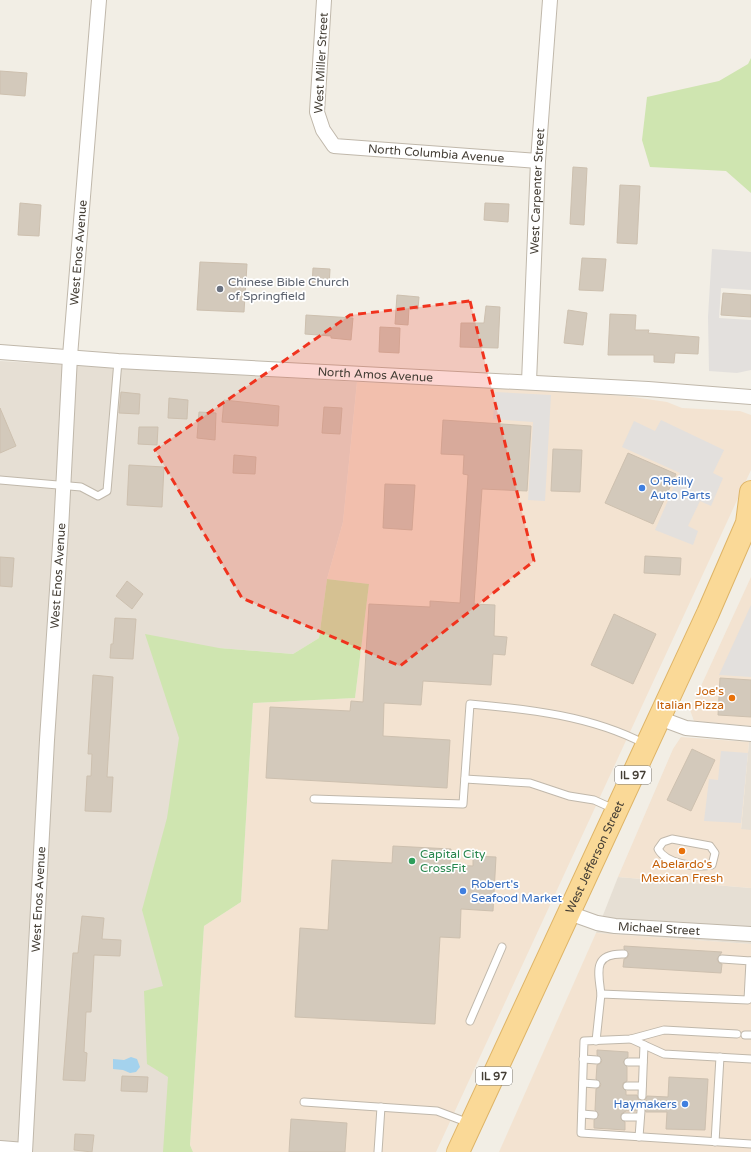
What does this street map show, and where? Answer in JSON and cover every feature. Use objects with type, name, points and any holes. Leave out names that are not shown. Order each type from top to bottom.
[{"type":"main road","name":"West Jefferson Street","points":[[458,1152],[749,521],[751,492]]},
{"type":"street","name":"West Enos Avenue","points":[[25,1151],[47,740],[70,356],[99,0]]},
{"type":"street","name":"West Miller Street","points":[[324,0],[317,112],[322,130],[334,146]]},
{"type":"street","name":"West Carpenter Street","points":[[529,382],[538,161],[550,0]]},
{"type":"street","name":"North Columbia Avenue","points":[[334,146],[538,161]]},
{"type":"street","name":"North Amos Avenue","points":[[0,352],[70,356],[118,361],[529,382],[751,397]]},
{"type":"street","points":[[659,718],[686,728],[751,734]]},
{"type":"street","name":"Michael Street","points":[[569,912],[597,923],[615,926],[751,934]]},
{"type":"street","points":[[0,1148],[25,1151]]},
{"type":"lane","points":[[0,480],[81,487],[98,496],[107,491],[118,361]]},
{"type":"lane","points":[[314,799],[332,798],[463,804],[470,704],[526,709],[571,718],[625,733],[647,745]]},
{"type":"lane","points":[[465,779],[530,783],[569,796],[594,800],[617,810]]},
{"type":"lane","points":[[672,839],[710,846],[715,853],[712,865],[704,867],[675,862],[661,855],[658,849],[663,842],[672,839]]},
{"type":"lane","points":[[470,1021],[502,947]]},
{"type":"lane","points":[[596,1041],[602,994],[598,973],[600,963],[605,957],[614,954],[624,954]]},
{"type":"lane","points":[[602,994],[748,1000],[750,961],[722,959]]},
{"type":"lane","points":[[737,1034],[664,1030],[631,1039],[584,1041],[581,1134],[751,1144]]},
{"type":"lane","points":[[631,1039],[664,1054],[751,1059]]},
{"type":"lane","points":[[642,1096],[644,1045]]},
{"type":"lane","points":[[715,1142],[720,1057]]},
{"type":"lane","points":[[583,1059],[597,1060]]},
{"type":"lane","points":[[628,1062],[643,1062]]},
{"type":"lane","points":[[583,1083],[596,1084]]},
{"type":"lane","points":[[627,1086],[642,1086]]},
{"type":"lane","points":[[304,1102],[437,1111],[471,1124]]},
{"type":"lane","points":[[378,1152],[381,1107]]},
{"type":"lane","points":[[582,1114],[594,1115]]},
{"type":"lane","points":[[625,1117],[640,1114],[639,1137]]},
{"type":"highlighted area","points":[[470,301],[534,561],[400,666],[242,598],[155,450],[350,315]]},
{"type":"shaded area","points":[[712,249],[751,252],[751,290],[721,288],[719,318],[751,320],[751,370],[737,373],[709,371],[708,317]]},
{"type":"shaded area","points":[[0,361],[357,382],[343,522],[327,579],[319,638],[293,654],[219,648],[165,1152],[0,1152]]},
{"type":"shaded area","points":[[357,382],[487,387],[626,396],[667,402],[682,408],[740,411],[751,415],[751,470],[436,1152],[193,1152],[190,1145],[204,926],[241,902],[253,703],[355,698],[369,584],[327,579],[343,522]]},
{"type":"shaded area","points":[[495,392],[551,395],[545,501],[528,500],[533,422],[493,419]]},
{"type":"shaded area","points":[[661,420],[724,450],[713,473],[723,478],[711,506],[700,501],[688,526],[698,531],[693,545],[655,530],[680,473],[622,447],[634,421],[655,431]]},
{"type":"shaded area","points":[[751,577],[751,726],[694,721],[690,710]]},
{"type":"shaded area","points":[[751,605],[751,677],[719,675]]},
{"type":"shaded area","points":[[681,737],[749,742],[741,829],[751,830],[751,888],[618,877],[673,749]]},
{"type":"shaded area","points":[[749,742],[751,742],[751,830],[741,830]]},
{"type":"shaded area","points":[[721,751],[748,753],[741,823],[704,821],[709,779],[718,780]]},
{"type":"shaded area","points":[[618,877],[751,888],[751,944],[596,933]]},
{"type":"shaded area","points":[[596,933],[751,944],[751,1152],[499,1152]]},
{"type":"green space","points":[[751,58],[751,193],[726,171],[650,167],[642,140],[647,97],[719,81],[748,64]]},
{"type":"green space","points":[[327,579],[369,584],[355,698],[253,703],[241,902],[204,926],[190,1145],[193,1152],[163,1152],[168,1077],[147,1064],[144,991],[163,986],[142,910],[167,818],[179,738],[145,634],[219,648],[293,654],[319,638]]},
{"type":"water","points":[[131,1057],[137,1059],[140,1067],[136,1072],[130,1073],[123,1070],[113,1069],[113,1059],[124,1060]]},
{"type":"building","points":[[0,71],[27,73],[25,96],[0,94]]},
{"type":"building","points":[[573,167],[587,168],[584,225],[570,224]]},
{"type":"building","points":[[620,185],[640,186],[637,244],[617,243]]},
{"type":"building","points":[[20,203],[41,205],[39,236],[18,235]]},
{"type":"building","points":[[485,203],[509,204],[508,222],[484,220]]},
{"type":"building","points":[[582,258],[606,259],[603,291],[579,290]]},
{"type":"building","points":[[200,262],[247,264],[244,312],[197,310]]},
{"type":"building","points":[[313,268],[330,269],[329,287],[312,286]]},
{"type":"building","points":[[723,293],[751,295],[751,317],[721,315]]},
{"type":"building","points":[[397,295],[419,297],[418,309],[409,308],[408,325],[395,324]]},
{"type":"building","points":[[486,306],[500,307],[498,348],[460,347],[461,323],[484,323]]},
{"type":"building","points":[[568,310],[587,313],[583,345],[564,343]]},
{"type":"building","points":[[610,314],[636,315],[635,330],[649,330],[648,333],[699,337],[698,354],[675,353],[674,363],[654,362],[654,355],[608,355]]},
{"type":"building","points":[[306,315],[353,318],[351,340],[331,338],[331,336],[305,334]]},
{"type":"building","points":[[380,327],[400,328],[399,353],[379,352]]},
{"type":"building","points":[[121,392],[140,394],[139,414],[119,413]]},
{"type":"building","points":[[169,398],[188,400],[187,419],[168,418]]},
{"type":"building","points":[[224,400],[279,406],[278,426],[222,422]]},
{"type":"building","points":[[324,407],[342,408],[340,434],[322,433]]},
{"type":"building","points":[[0,408],[16,446],[0,453]]},
{"type":"building","points":[[199,412],[216,413],[215,440],[197,438]]},
{"type":"building","points":[[443,420],[531,426],[527,491],[482,489],[474,604],[495,605],[494,636],[507,637],[505,655],[493,654],[491,685],[423,681],[421,705],[384,703],[383,736],[450,740],[447,788],[266,778],[270,707],[350,711],[351,701],[363,702],[369,604],[430,607],[430,601],[460,603],[468,475],[463,474],[464,455],[441,454]]},
{"type":"building","points":[[139,427],[158,427],[157,445],[138,444]]},
{"type":"building","points":[[553,449],[582,450],[580,492],[551,491]]},
{"type":"building","points":[[628,453],[676,474],[653,524],[605,503]]},
{"type":"building","points":[[234,455],[256,457],[255,474],[233,473]]},
{"type":"building","points":[[129,465],[164,467],[162,507],[127,505]]},
{"type":"building","points":[[385,484],[415,485],[412,530],[383,528]]},
{"type":"building","points":[[645,556],[681,558],[680,575],[644,573]]},
{"type":"building","points":[[0,557],[14,558],[12,587],[0,586]]},
{"type":"building","points":[[127,581],[143,594],[132,609],[116,596]]},
{"type":"building","points":[[614,614],[656,634],[633,684],[591,665]]},
{"type":"building","points":[[115,618],[136,619],[133,659],[110,658],[111,644],[113,644]]},
{"type":"building","points":[[93,675],[113,677],[107,777],[113,777],[111,812],[85,811],[87,776],[91,776],[92,754],[88,754]]},
{"type":"building","points":[[720,678],[751,680],[751,717],[718,715]]},
{"type":"building","points":[[692,749],[715,760],[691,811],[667,800]]},
{"type":"building","points":[[393,846],[451,849],[450,865],[473,866],[473,856],[496,857],[493,911],[461,909],[460,938],[440,937],[435,1024],[295,1017],[300,928],[328,930],[332,860],[392,863]]},
{"type":"building","points":[[82,916],[104,918],[102,939],[121,940],[120,956],[94,955],[91,1012],[86,1012],[84,1052],[87,1053],[85,1081],[63,1080],[73,953],[78,953]]},
{"type":"building","points":[[624,946],[722,952],[717,959],[719,963],[722,964],[721,973],[623,967],[624,959],[627,958],[629,954],[624,949]]},
{"type":"building","points":[[597,1050],[628,1052],[628,1057],[623,1062],[627,1067],[627,1081],[623,1083],[623,1088],[626,1091],[626,1095],[637,1095],[638,1099],[641,1101],[646,1099],[647,1096],[668,1097],[669,1077],[708,1079],[705,1130],[666,1129],[667,1112],[646,1112],[644,1107],[641,1106],[637,1108],[636,1111],[626,1111],[621,1114],[621,1119],[625,1122],[625,1130],[594,1128],[594,1120],[599,1115],[595,1110],[596,1089],[600,1087],[601,1084],[596,1079],[597,1065],[601,1063],[602,1060],[597,1055]]},
{"type":"building","points":[[122,1076],[148,1077],[147,1092],[121,1091]]},
{"type":"building","points":[[291,1119],[347,1123],[345,1152],[289,1152]]},
{"type":"building","points":[[75,1134],[94,1135],[92,1152],[74,1150]]},
{"type":"place","name":"Chinese Bible Church of Springfield","points":[[220,289]]},
{"type":"place","name":"O'Reilly Auto Parts","points":[[642,488]]},
{"type":"place","name":"Joe's Italian Pizza","points":[[732,698]]},
{"type":"place","name":"Abelardo's Mexican Fresh","points":[[682,851]]},
{"type":"place","name":"Capital City CrossFit","points":[[412,861]]},
{"type":"place","name":"Robert's Seafood Market","points":[[463,891]]},
{"type":"place","name":"Haymakers","points":[[685,1104]]}]
